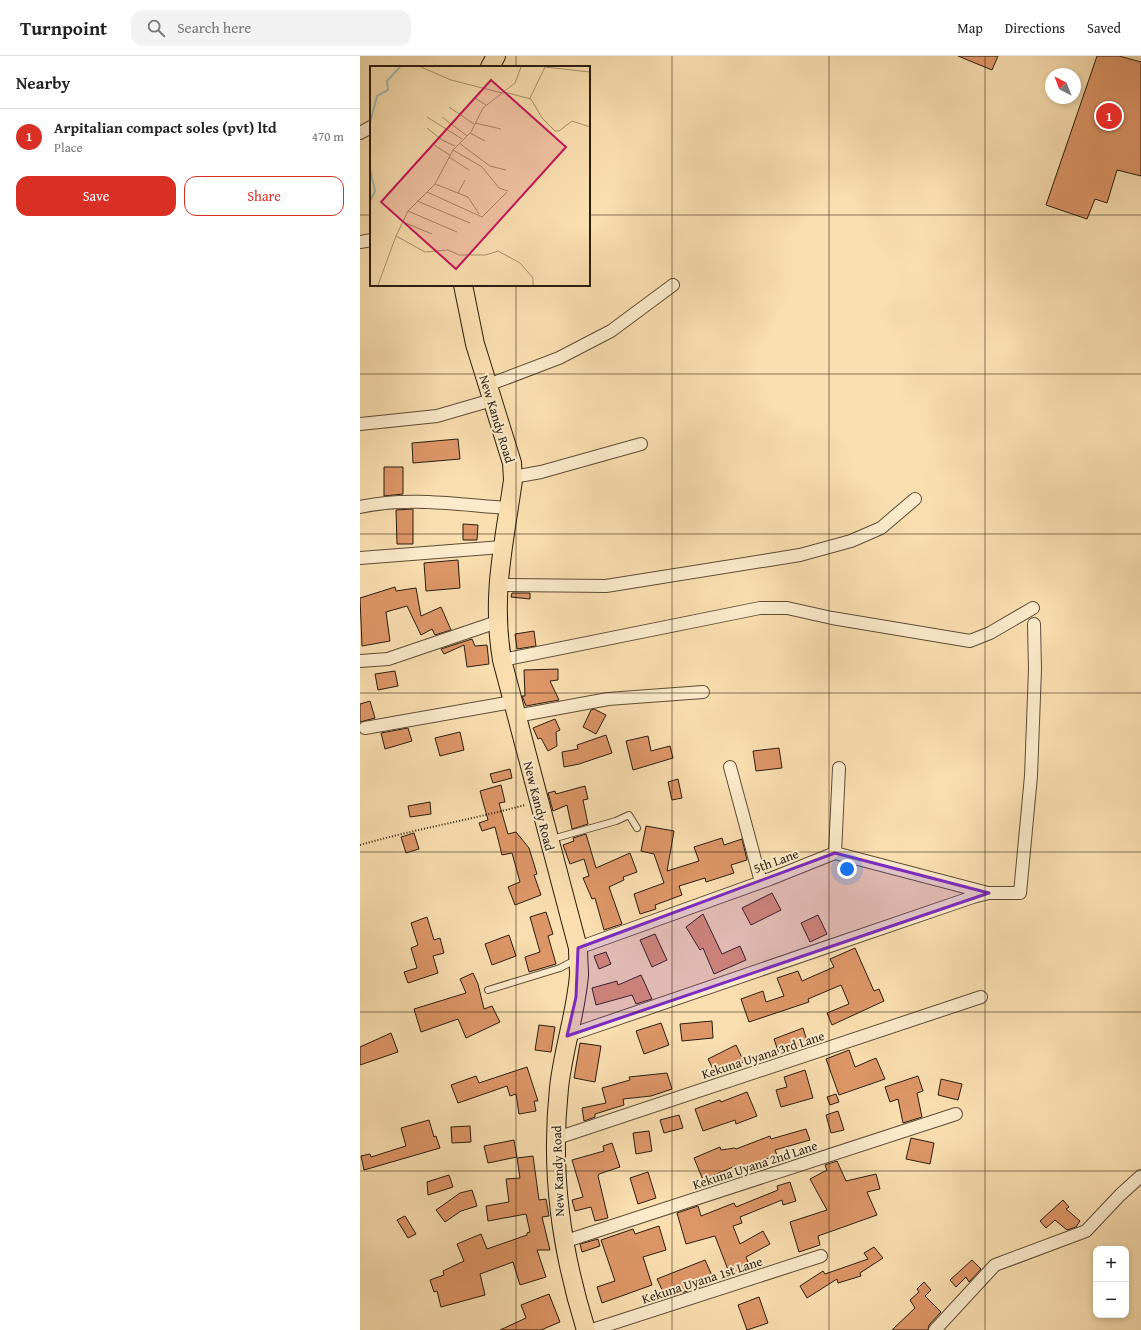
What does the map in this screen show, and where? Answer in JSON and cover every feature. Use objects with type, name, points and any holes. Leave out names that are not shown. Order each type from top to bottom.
[{"type":"main road","points":[[491,66],[496,56]]},
{"type":"main road","name":"New Kandy Road","points":[[463,286],[473,337],[504,433],[512,463],[513,477],[502,547],[498,585],[497,622],[502,660],[578,953],[579,974],[559,1088],[554,1139],[558,1203],[563,1242],[573,1288],[586,1330]]},
{"type":"street","points":[[360,133],[370,128]]},
{"type":"street","points":[[360,242],[370,240]]},
{"type":"street","points":[[360,424],[438,416],[490,392],[612,331],[673,285]]},
{"type":"street","points":[[513,477],[541,472],[641,444]]},
{"type":"street","points":[[498,585],[606,586],[800,555],[851,540],[881,528],[915,498]]},
{"type":"street","points":[[360,507],[376,503],[419,503],[509,508]]},
{"type":"street","points":[[360,558],[502,547]]},
{"type":"street","points":[[502,660],[760,608],[787,608],[832,618],[970,641],[990,633],[1033,608]]},
{"type":"street","points":[[360,660],[388,659],[497,622]]},
{"type":"street","points":[[839,768],[835,853],[989,893],[1020,893],[1031,776],[1035,669],[1034,624]]},
{"type":"street","points":[[365,728],[514,709],[608,699],[703,692]]},
{"type":"street","points":[[730,766],[761,882]]},
{"type":"street","name":"5th Lane","points":[[578,953],[835,853]]},
{"type":"street","points":[[567,1036],[989,893]]},
{"type":"street","name":"Kekuna Uyana 3rd Lane","points":[[554,1139],[981,997]]},
{"type":"street","name":"Kekuna Uyana 2nd Lane","points":[[563,1242],[956,1114]]},
{"type":"street","points":[[935,1330],[995,1265],[1086,1231],[1120,1195],[1141,1176]]},
{"type":"street","name":"Kekuna Uyana 1st Lane","points":[[592,1330],[821,1256]]},
{"type":"lane","points":[[548,840],[616,821],[629,815],[637,828]]},
{"type":"lane","points":[[488,990],[560,968],[578,953]]},
{"type":"path","points":[[360,845],[411,831],[447,825],[538,801]]},
{"type":"highlighted area","points":[[835,853],[989,893],[567,1036],[576,997],[578,948]]},
{"type":"building","points":[[958,56],[998,56],[992,70]]},
{"type":"building","points":[[1097,56],[1119,56],[1141,62],[1141,176],[1117,170],[1107,203],[1095,199],[1087,219],[1046,205]]},
{"type":"building","points":[[458,439],[460,459],[413,463],[412,443]]},
{"type":"building","points":[[384,467],[403,467],[403,494],[384,496]]},
{"type":"building","points":[[413,509],[413,544],[397,544],[396,510]]},
{"type":"building","points":[[463,524],[478,525],[477,540],[463,540]]},
{"type":"building","points":[[458,560],[460,588],[426,591],[424,563]]},
{"type":"building","points":[[395,587],[396,591],[416,588],[421,616],[441,607],[451,630],[435,635],[432,629],[421,635],[407,606],[386,612],[390,641],[362,646],[360,598]]},
{"type":"building","points":[[512,593],[530,593],[530,599],[511,597]]},
{"type":"building","points":[[534,631],[536,646],[517,649],[515,634]]},
{"type":"building","points":[[472,639],[475,646],[487,645],[489,664],[467,667],[464,645],[444,654],[441,649]]},
{"type":"building","points":[[558,669],[558,680],[550,681],[559,700],[526,706],[522,696],[525,696],[524,670]]},
{"type":"building","points":[[395,671],[398,686],[378,690],[375,674]]},
{"type":"building","points":[[370,701],[375,718],[360,722],[360,704]]},
{"type":"building","points":[[594,709],[606,715],[596,734],[583,727],[591,710]]},
{"type":"building","points":[[555,719],[560,730],[556,732],[557,746],[548,751],[541,738],[538,739],[533,728]]},
{"type":"building","points":[[408,728],[412,741],[385,749],[381,733]]},
{"type":"building","points":[[460,732],[464,750],[440,756],[435,738]]},
{"type":"building","points":[[606,735],[612,753],[579,764],[564,767],[562,752],[578,749],[577,745]]},
{"type":"building","points":[[648,736],[651,751],[670,746],[673,758],[633,770],[626,741]]},
{"type":"building","points":[[779,748],[782,768],[756,771],[753,751]]},
{"type":"building","points":[[510,769],[512,778],[493,783],[490,774]]},
{"type":"building","points":[[678,779],[682,798],[672,800],[668,782]]},
{"type":"building","points":[[501,785],[505,802],[499,803],[508,834],[516,832],[529,848],[537,874],[534,875],[541,895],[515,905],[508,887],[520,882],[512,853],[502,855],[495,827],[482,831],[479,823],[488,820],[480,791]]},
{"type":"building","points":[[585,786],[588,799],[583,800],[588,824],[572,829],[567,805],[553,811],[548,793],[555,791],[556,794]]},
{"type":"building","points":[[430,802],[431,814],[410,817],[408,806]]},
{"type":"building","points":[[646,826],[674,831],[667,871],[699,861],[694,847],[722,838],[724,845],[742,839],[747,860],[731,865],[734,873],[706,882],[705,878],[679,886],[682,895],[655,905],[656,909],[640,914],[634,894],[664,883],[654,854],[641,851]]},
{"type":"building","points":[[414,833],[419,849],[406,853],[401,837]]},
{"type":"building","points":[[586,834],[596,868],[630,853],[637,872],[623,877],[624,880],[609,887],[622,924],[604,930],[595,898],[592,899],[583,878],[589,876],[584,859],[570,864],[563,845],[574,841],[573,838]]},
{"type":"building","points":[[772,893],[781,910],[751,925],[742,908]]},
{"type":"building","points":[[546,912],[553,934],[548,936],[556,964],[529,972],[525,957],[540,952],[530,917]]},
{"type":"building","points":[[703,914],[722,954],[740,946],[746,960],[714,974],[703,948],[700,950],[686,927]]},
{"type":"building","points":[[818,915],[827,934],[810,942],[801,923]]},
{"type":"building","points":[[427,917],[434,940],[440,938],[444,953],[433,956],[438,973],[408,983],[404,972],[417,968],[411,948],[418,945],[411,923]]},
{"type":"building","points":[[655,934],[667,960],[652,967],[640,940]]},
{"type":"building","points":[[509,935],[516,956],[492,965],[485,944]]},
{"type":"building","points":[[855,948],[874,991],[879,989],[884,1001],[832,1025],[827,1013],[849,1004],[841,985],[808,999],[809,1002],[749,1022],[741,999],[763,991],[766,1002],[784,996],[777,978],[798,971],[802,981],[834,967],[830,959]]},
{"type":"building","points":[[606,952],[611,964],[599,969],[594,956]]},
{"type":"building","points":[[473,973],[478,984],[484,1009],[492,1006],[500,1022],[466,1038],[458,1019],[421,1032],[414,1009],[466,993],[460,979]]},
{"type":"building","points":[[641,975],[652,999],[636,1004],[632,995],[596,1005],[592,988],[617,981],[618,985]]},
{"type":"building","points":[[712,1021],[713,1038],[682,1041],[680,1024]]},
{"type":"building","points":[[661,1023],[669,1045],[644,1054],[636,1031]]},
{"type":"building","points":[[539,1025],[555,1027],[551,1052],[535,1050]]},
{"type":"building","points":[[803,1028],[808,1044],[779,1054],[774,1039]]},
{"type":"building","points":[[391,1033],[398,1052],[360,1065],[360,1047]]},
{"type":"building","points":[[580,1043],[601,1046],[595,1082],[574,1078]]},
{"type":"building","points":[[736,1045],[744,1062],[716,1075],[708,1059]]},
{"type":"building","points":[[849,1050],[855,1067],[876,1058],[885,1079],[839,1095],[826,1059]]},
{"type":"building","points":[[527,1067],[538,1101],[534,1101],[536,1111],[519,1114],[516,1094],[510,1096],[507,1086],[458,1103],[451,1085],[476,1076],[479,1083]]},
{"type":"building","points":[[805,1070],[813,1098],[781,1107],[776,1090],[787,1087],[784,1077]]},
{"type":"building","points":[[667,1073],[672,1089],[651,1096],[623,1099],[624,1105],[595,1114],[595,1117],[584,1121],[582,1108],[606,1103],[602,1088],[630,1080],[629,1077]]},
{"type":"building","points":[[918,1076],[923,1091],[917,1093],[922,1117],[903,1123],[898,1099],[890,1102],[885,1087]]},
{"type":"building","points":[[941,1079],[962,1084],[958,1100],[938,1095]]},
{"type":"building","points":[[747,1092],[757,1116],[736,1124],[735,1120],[703,1131],[695,1109],[720,1100],[721,1102]]},
{"type":"building","points":[[836,1094],[839,1102],[830,1105],[827,1097]]},
{"type":"building","points":[[838,1111],[844,1130],[831,1133],[826,1115]]},
{"type":"building","points":[[679,1115],[683,1128],[664,1133],[660,1120]]},
{"type":"building","points":[[429,1120],[434,1137],[436,1136],[440,1148],[364,1170],[361,1156],[370,1154],[371,1157],[406,1146],[401,1128]]},
{"type":"building","points":[[470,1126],[471,1142],[452,1143],[451,1127]]},
{"type":"building","points":[[806,1129],[810,1140],[775,1150],[777,1155],[764,1160],[765,1165],[753,1170],[751,1166],[738,1172],[735,1166],[703,1180],[694,1158],[720,1147],[721,1150],[736,1149],[770,1136],[771,1139]]},
{"type":"building","points":[[649,1131],[652,1151],[636,1154],[633,1133]]},
{"type":"building","points":[[911,1138],[934,1143],[930,1164],[906,1159]]},
{"type":"building","points":[[514,1140],[517,1157],[488,1163],[484,1146]]},
{"type":"building","points":[[612,1143],[620,1167],[599,1174],[598,1176],[608,1218],[595,1221],[591,1207],[575,1211],[572,1200],[583,1197],[572,1160],[604,1151],[603,1146]]},
{"type":"building","points":[[533,1156],[539,1200],[546,1199],[549,1216],[542,1217],[550,1250],[537,1250],[546,1277],[520,1285],[513,1262],[480,1274],[485,1295],[441,1307],[437,1291],[434,1292],[430,1280],[444,1275],[443,1271],[464,1261],[457,1244],[481,1234],[487,1249],[527,1235],[527,1233],[530,1232],[526,1214],[488,1221],[486,1206],[509,1202],[506,1179],[520,1178],[517,1158]]},
{"type":"building","points":[[837,1161],[846,1181],[876,1174],[880,1189],[867,1192],[877,1215],[818,1236],[820,1245],[799,1252],[790,1222],[827,1210],[810,1179],[827,1170],[825,1165]]},
{"type":"building","points":[[648,1172],[656,1198],[638,1204],[630,1178]]},
{"type":"building","points":[[449,1175],[453,1187],[428,1195],[427,1182]]},
{"type":"building","points":[[790,1182],[796,1201],[783,1205],[782,1200],[740,1217],[742,1223],[733,1226],[740,1244],[763,1231],[770,1244],[746,1257],[750,1267],[730,1275],[715,1236],[686,1244],[677,1213],[698,1206],[701,1216],[734,1203],[736,1207],[778,1190],[777,1186]]},
{"type":"building","points":[[472,1190],[477,1206],[461,1211],[445,1222],[436,1210],[460,1193]]},
{"type":"building","points":[[1063,1200],[1069,1207],[1066,1209],[1080,1221],[1076,1227],[1067,1230],[1055,1220],[1046,1228],[1040,1221]]},
{"type":"building","points":[[405,1216],[416,1234],[408,1238],[397,1220]]},
{"type":"building","points":[[659,1226],[666,1250],[643,1257],[652,1285],[602,1303],[597,1287],[615,1281],[601,1240],[633,1229],[635,1234]]},
{"type":"building","points":[[598,1239],[600,1246],[582,1252],[580,1244]]},
{"type":"building","points":[[874,1247],[883,1258],[860,1273],[861,1276],[838,1283],[837,1279],[807,1298],[800,1286],[823,1271],[825,1274],[868,1259],[864,1253]]},
{"type":"building","points":[[705,1260],[715,1282],[666,1298],[657,1279]]},
{"type":"building","points":[[972,1260],[981,1269],[969,1282],[966,1277],[956,1287],[950,1280]]},
{"type":"building","points":[[924,1282],[931,1290],[925,1296],[941,1312],[929,1325],[928,1330],[892,1330],[915,1308],[910,1300],[919,1292],[917,1289]]},
{"type":"building","points":[[549,1294],[560,1322],[541,1330],[500,1330],[526,1318],[521,1305]]},
{"type":"building","points":[[759,1297],[768,1323],[747,1330],[738,1305]]},
{"type":"place","name":"Arpitalian compact soles (pvt) ltd","points":[[1109,116]]}]
